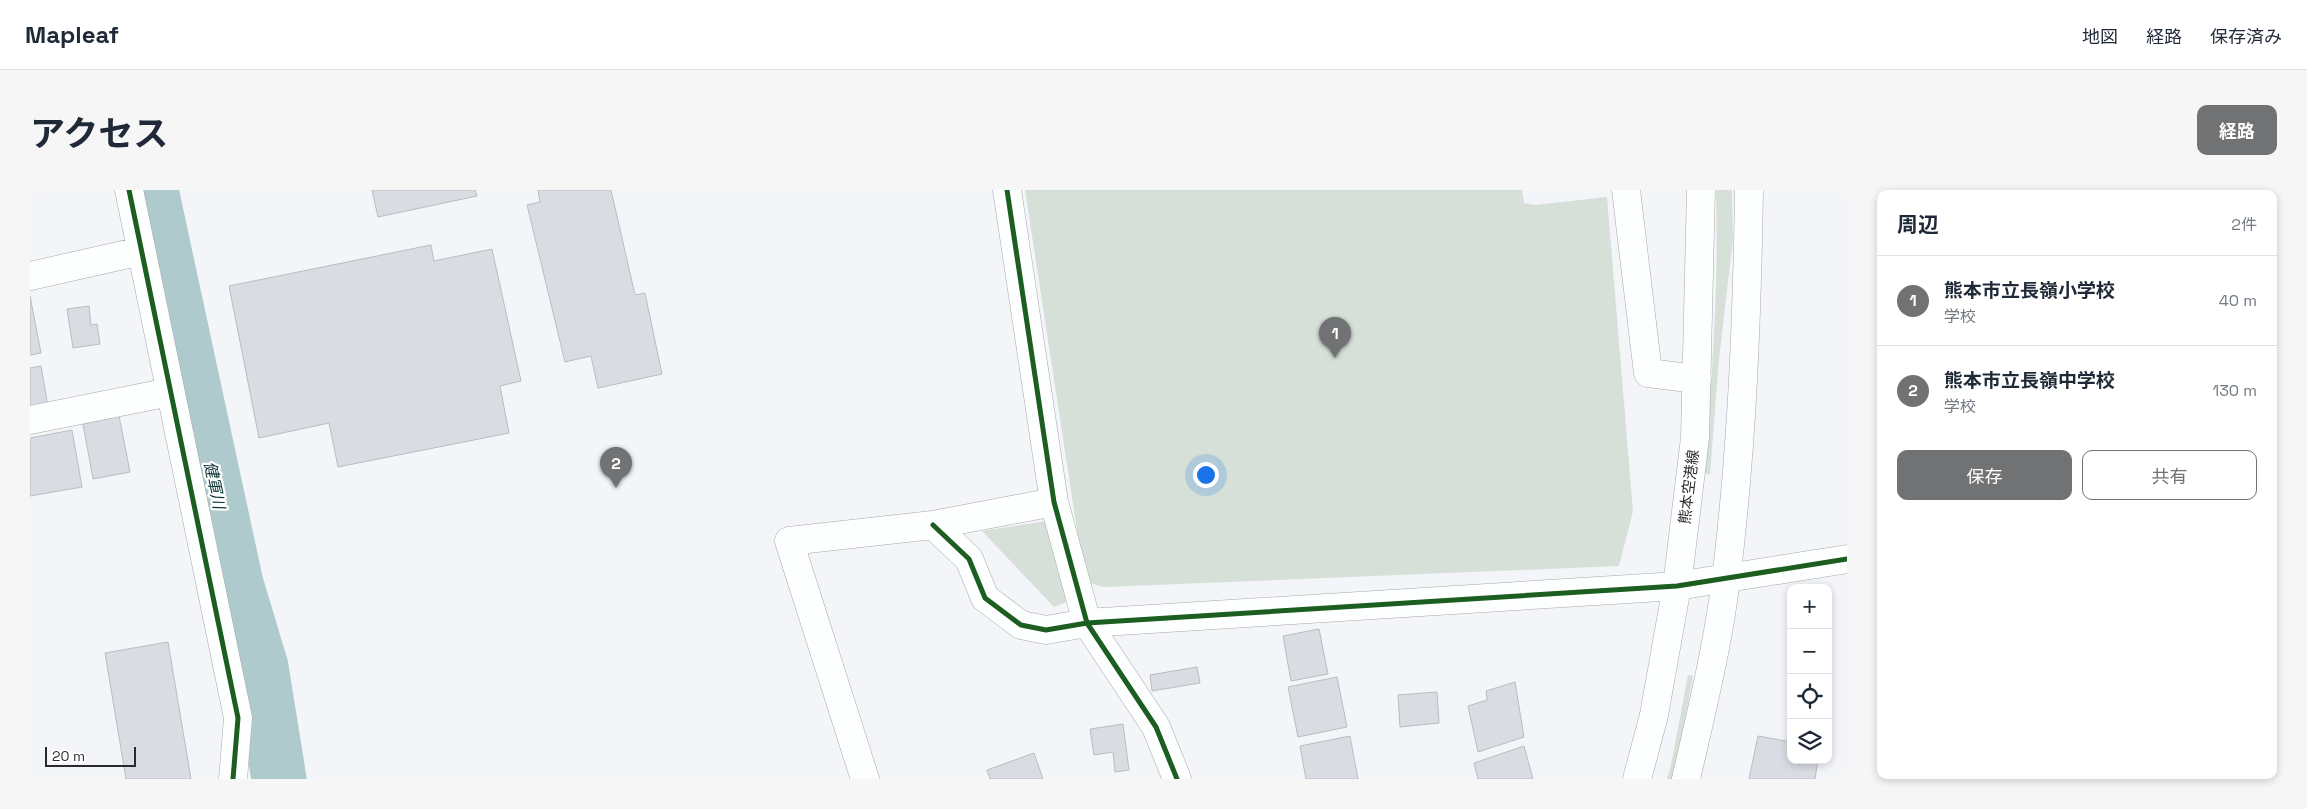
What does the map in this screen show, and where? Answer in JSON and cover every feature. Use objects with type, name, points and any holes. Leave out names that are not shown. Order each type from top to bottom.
[{"type":"street","points":[[129,190],[238,718],[233,779]]},
{"type":"street","points":[[1006,190],[1054,502],[1087,623],[1156,727],[1177,779]]},
{"type":"street","points":[[1626,190],[1648,373],[1697,379]]},
{"type":"street","name":"熊本空港線","points":[[1637,779],[1654,715],[1677,586],[1696,438],[1702,190]]},
{"type":"street","points":[[1686,779],[1713,656],[1726,580],[1743,395],[1749,190]]},
{"type":"street","points":[[30,276],[141,251]]},
{"type":"street","points":[[30,420],[170,392]]},
{"type":"street","points":[[865,779],[789,541],[933,525],[1054,502]]},
{"type":"street","points":[[933,525],[969,559],[984,598],[1021,625],[1046,630],[1087,623],[1677,586],[1726,580],[1847,559]]},
{"type":"shaded area","points":[[1025,190],[1522,190],[1524,203],[1535,205],[1607,197],[1633,511],[1619,566],[1105,587],[1085,582]]},
{"type":"shaded area","points":[[1716,190],[1732,190],[1733,239],[1719,359],[1710,475],[1704,473],[1716,297]]},
{"type":"shaded area","points":[[1053,520],[1066,602],[1054,607],[982,531]]},
{"type":"shaded area","points":[[1688,675],[1693,676],[1676,766],[1673,779],[1667,779],[1671,765]]},
{"type":"building","points":[[372,190],[475,190],[477,196],[378,217]]},
{"type":"building","points":[[538,190],[611,190],[635,295],[645,293],[662,374],[598,388],[591,356],[565,362],[527,205],[540,202]]},
{"type":"building","points":[[431,245],[434,261],[492,249],[521,381],[500,386],[509,433],[338,467],[329,423],[259,438],[229,286]]},
{"type":"building","points":[[30,296],[41,353],[30,355]]},
{"type":"building","points":[[89,306],[91,325],[97,324],[100,344],[73,348],[67,309]]},
{"type":"building","points":[[41,366],[48,407],[30,410],[30,368]]},
{"type":"building","points":[[119,416],[130,472],[93,479],[83,424]]},
{"type":"building","points":[[72,430],[82,487],[30,496],[30,438]]},
{"type":"building","points":[[1319,629],[1328,674],[1291,681],[1283,636]]},
{"type":"building","points":[[168,642],[191,779],[126,779],[105,653]]},
{"type":"building","points":[[1197,667],[1200,683],[1152,691],[1150,675]]},
{"type":"building","points":[[1337,677],[1347,727],[1298,737],[1288,687]]},
{"type":"building","points":[[1515,682],[1524,737],[1478,752],[1468,706],[1487,700],[1486,691]]},
{"type":"building","points":[[1437,692],[1439,723],[1400,727],[1398,695]]},
{"type":"building","points":[[1123,724],[1129,770],[1115,772],[1113,752],[1094,755],[1090,729]]},
{"type":"building","points":[[1350,736],[1358,779],[1306,779],[1300,746]]},
{"type":"building","points":[[1758,736],[1787,741],[1787,764],[1817,764],[1815,779],[1749,779]]},
{"type":"building","points":[[1524,746],[1533,779],[1478,779],[1474,763]]},
{"type":"building","points":[[1034,753],[1043,779],[990,779],[987,770]]},
{"type":"waterway","name":"健軍川","points":[[151,190],[236,584],[261,667],[279,779]]},
{"type":"cycle path","points":[[129,190],[238,718],[233,779]]},
{"type":"cycle path","points":[[1007,190],[1054,502],[1087,623],[1156,727],[1177,779]]},
{"type":"cycle path","points":[[933,525],[969,559],[985,598],[1021,625],[1046,630],[1087,623],[1677,586],[1847,559]]},
{"type":"place","name":"熊本市立長嶺小学校","points":[[1335,358]]},
{"type":"place","name":"熊本市立長嶺中学校","points":[[616,488]]}]
